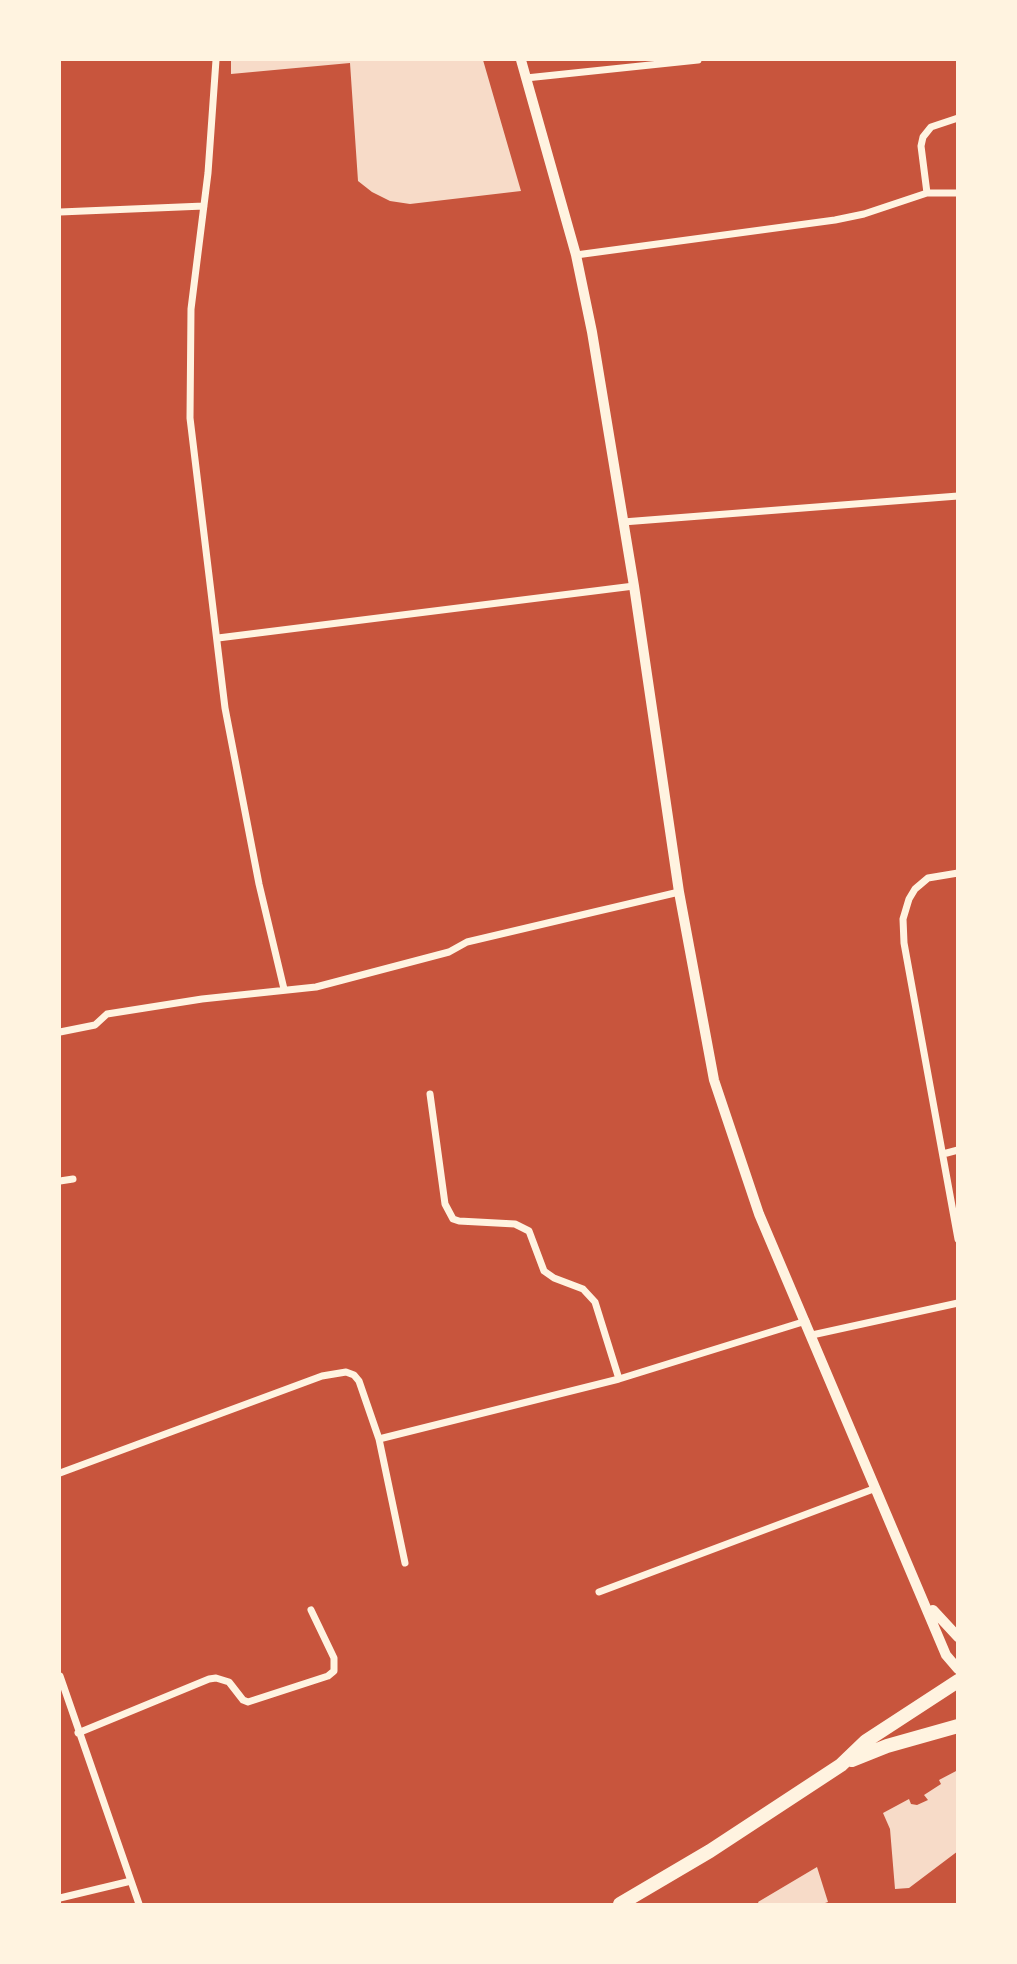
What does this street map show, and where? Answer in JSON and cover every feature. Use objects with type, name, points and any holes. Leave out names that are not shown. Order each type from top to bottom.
[{"type":"main road","points":[[620,1905],[709,1852],[841,1765],[866,1741],[957,1681]]},
{"type":"main road","points":[[841,1765],[887,1746],[957,1726]]},
{"type":"street","points":[[216,60],[212,128],[191,309],[190,418],[225,708],[259,884],[284,989]]},
{"type":"street","points":[[521,60],[576,255],[592,332],[680,892],[714,1080],[760,1214],[946,1655],[957,1669]]},
{"type":"street","points":[[526,78],[698,60]]},
{"type":"street","points":[[927,193],[921,146],[923,138],[932,127],[957,118]]},
{"type":"street","points":[[576,255],[835,220],[864,214],[927,193],[957,192]]},
{"type":"street","points":[[60,212],[204,206]]},
{"type":"street","points":[[623,522],[957,496]]},
{"type":"street","points":[[218,638],[634,586]]},
{"type":"street","points":[[957,873],[928,878],[915,889],[903,919],[904,943],[957,1239]]},
{"type":"street","points":[[60,1032],[95,1025],[107,1014],[284,989],[316,987],[449,952],[467,942],[680,892]]},
{"type":"street","points":[[430,1094],[445,1204],[449,1213],[459,1222],[515,1224],[529,1231],[544,1270],[554,1278],[583,1289],[595,1302],[619,1379]]},
{"type":"street","points":[[943,1154],[957,1150]]},
{"type":"street","points":[[60,1181],[74,1179]]},
{"type":"street","points":[[812,1335],[957,1303]]},
{"type":"street","points":[[379,1439],[619,1379],[807,1321]]},
{"type":"street","points":[[60,1473],[338,1372],[354,1375],[359,1381],[379,1439],[405,1563]]},
{"type":"street","points":[[599,1592],[876,1488]]},
{"type":"street","points":[[924,1600],[957,1637]]},
{"type":"street","points":[[78,1733],[209,1679],[229,1682],[240,1697],[248,1702],[328,1676],[334,1671],[334,1658],[311,1611]]},
{"type":"street","points":[[60,1676],[139,1905]]},
{"type":"street","points":[[60,1898],[131,1881]]},
{"type":"building","points":[[231,60],[483,60],[521,191],[410,204],[390,201],[358,181],[350,63],[231,74]]},
{"type":"building","points":[[958,1770],[958,1851],[909,1888],[895,1889],[890,1829],[883,1813],[909,1799],[911,1804],[917,1805],[928,1800],[924,1795],[941,1784],[939,1780]]},
{"type":"building","points":[[817,1867],[828,1902],[759,1904],[758,1902]]}]
